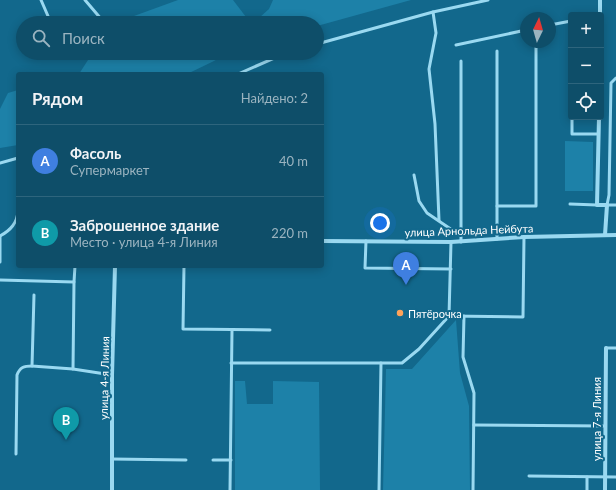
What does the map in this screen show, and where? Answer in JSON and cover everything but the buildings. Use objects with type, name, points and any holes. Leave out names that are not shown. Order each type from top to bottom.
[{"type":"street","points":[[600,0],[600,12]]},
{"type":"street","points":[[598,120],[597,205],[607,205],[605,236]]},
{"type":"street","name":"улица Арнольда Нейбута","points":[[324,241],[461,242],[497,239],[616,235]]},
{"type":"street","name":"улица 4-я Линия","points":[[112,490],[112,375],[115,268]]},
{"type":"street","name":"улица 7-я Линия","points":[[604,490],[606,348]]},
{"type":"lane","points":[[41,0],[48,16]]},
{"type":"lane","points":[[85,0],[99,16]]},
{"type":"lane","points":[[324,42],[433,12],[488,0]]},
{"type":"lane","points":[[433,12],[436,33],[429,69],[435,124],[439,220]]},
{"type":"lane","points":[[556,24],[568,22]]},
{"type":"lane","points":[[456,45],[520,31]]},
{"type":"lane","points":[[497,206],[536,206],[536,48]]},
{"type":"lane","points":[[497,51],[497,239]]},
{"type":"lane","points":[[243,72],[270,60]]},
{"type":"lane","points":[[461,61],[461,242]]},
{"type":"lane","points":[[616,78],[610,83],[607,205],[616,205]]},
{"type":"lane","points":[[572,120],[572,134],[598,134]]},
{"type":"lane","points":[[0,163],[16,159]]},
{"type":"lane","points":[[414,175],[419,201],[427,213],[461,236]]},
{"type":"lane","points":[[570,204],[597,205]]},
{"type":"lane","points":[[0,262],[0,236],[8,232],[16,221]]},
{"type":"lane","points":[[449,316],[523,317],[524,238]]},
{"type":"lane","points":[[366,241],[365,268],[451,269]]},
{"type":"lane","points":[[232,363],[402,363],[419,349],[449,316],[451,242]]},
{"type":"lane","points":[[73,369],[75,268]]},
{"type":"lane","points":[[184,268],[183,329],[270,330]]},
{"type":"lane","points":[[0,280],[74,282]]},
{"type":"lane","points":[[32,366],[34,295]]},
{"type":"lane","points":[[464,316],[463,357],[474,393],[473,490]]},
{"type":"lane","points":[[230,490],[232,330]]},
{"type":"lane","points":[[606,348],[616,348]]},
{"type":"lane","points":[[380,490],[381,363]]},
{"type":"lane","points":[[16,454],[17,375],[23,366],[73,369],[112,375]]},
{"type":"lane","points":[[474,425],[605,426]]},
{"type":"lane","points":[[112,459],[186,460]]},
{"type":"lane","points":[[213,460],[231,460]]},
{"type":"lane","points":[[529,476],[616,477]]},
{"type":"lane","points":[[587,477],[587,490]]},
{"type":"shaded area","points":[[178,0],[233,0],[245,16],[134,16]]},
{"type":"shaded area","points":[[273,0],[411,0],[324,24],[324,16],[261,16],[269,9]]},
{"type":"shaded area","points":[[88,60],[216,60],[191,72],[80,72]]},
{"type":"shaded area","points":[[16,91],[16,145],[0,148],[0,109],[8,93]]},
{"type":"shaded area","points":[[565,141],[593,142],[593,191],[565,191]]},
{"type":"shaded area","points":[[456,320],[460,373],[469,406],[470,490],[383,490],[386,369],[412,369]]},
{"type":"shaded area","points":[[235,381],[245,381],[247,404],[273,404],[273,381],[319,382],[320,490],[235,490]]},
{"type":"place","name":"Фасоль","points":[[406,285]]},
{"type":"place","name":"Пятёрочка","points":[[400,313]]},
{"type":"place","name":"Заброшенное здание","points":[[66,440]]}]
